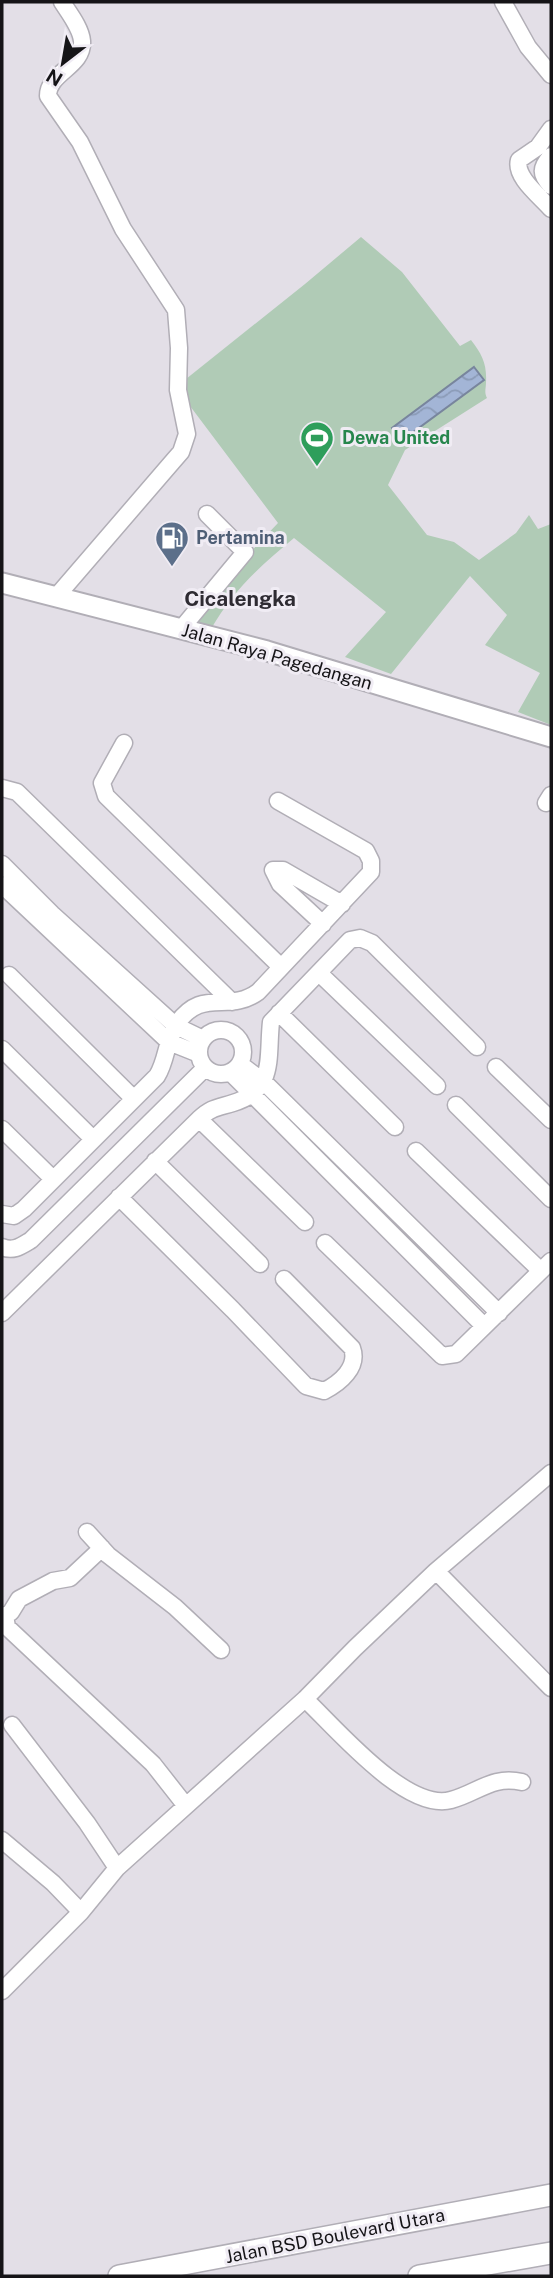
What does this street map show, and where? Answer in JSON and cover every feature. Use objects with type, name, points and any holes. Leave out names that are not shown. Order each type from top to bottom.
[{"type":"main road","name":"Jalan BSD Boulevard Utara","points":[[119,2276],[551,2195]]},
{"type":"main road","points":[[419,2276],[551,2253]]},
{"type":"street","points":[[56,597],[181,452],[187,433],[177,390],[179,348],[176,310],[123,229],[80,142],[48,96],[50,87],[76,61],[81,48],[79,31],[62,2]]},
{"type":"street","points":[[503,2],[528,47],[551,75]]},
{"type":"street","points":[[551,129],[538,148],[519,160],[517,166],[520,174],[551,209]]},
{"type":"street","points":[[551,156],[541,170],[542,176],[551,186]]},
{"type":"street","points":[[181,629],[245,552],[208,514]]},
{"type":"street","name":"Jalan Raya Pagedangan","points":[[2,583],[267,651],[551,737]]},
{"type":"street","points":[[124,743],[102,783],[106,796],[281,967]]},
{"type":"street","points":[[2,788],[17,792],[232,1002]]},
{"type":"street","points":[[2,1214],[14,1216],[24,1209],[158,1076],[165,1063],[169,1042],[176,1026],[188,1011],[207,1001],[232,1002],[249,999],[370,872],[366,851],[278,801]]},
{"type":"street","points":[[2,864],[52,914],[176,1026],[202,1054],[217,1074],[235,1068],[244,1050],[238,1038],[227,1030],[213,1031],[202,1054],[31,1240],[16,1249],[2,1247]]},
{"type":"street","points":[[323,924],[280,884],[272,873],[273,870],[283,870],[342,904]]},
{"type":"street","points":[[2,886],[169,1042],[202,1054]]},
{"type":"street","points":[[2,1313],[198,1119],[211,1108],[233,1103],[258,1088],[270,1058],[271,1022],[351,940],[367,940],[477,1047]]},
{"type":"street","points":[[319,973],[437,1086]]},
{"type":"street","points":[[9,975],[133,1098]]},
{"type":"street","points":[[279,1013],[395,1127]]},
{"type":"street","points":[[2,1049],[93,1139]]},
{"type":"street","points":[[496,1067],[551,1119]]},
{"type":"street","points":[[235,1068],[499,1313]]},
{"type":"street","points":[[258,1088],[484,1326]]},
{"type":"street","points":[[456,1105],[551,1199]]},
{"type":"street","points":[[198,1119],[305,1222]]},
{"type":"street","points":[[2,1129],[53,1179]]},
{"type":"street","points":[[325,1243],[442,1356],[456,1354],[546,1266],[416,1151]]},
{"type":"street","points":[[155,1161],[260,1264]]},
{"type":"street","points":[[119,1198],[306,1386],[324,1391],[351,1369],[354,1354],[352,1348],[284,1279]]},
{"type":"street","points":[[2,1991],[81,1912],[117,1868],[305,1699],[436,1572],[551,1473]]},
{"type":"street","points":[[87,1532],[221,1650]]},
{"type":"street","points":[[102,1548],[70,1578],[53,1581],[19,1600],[5,1616],[7,1627],[153,1765],[186,1806]]},
{"type":"street","points":[[436,1572],[551,1688]]},
{"type":"street","points":[[305,1699],[388,1779],[412,1795],[433,1802],[450,1800],[494,1782],[509,1779],[522,1782]]},
{"type":"street","points":[[12,1725],[87,1823],[117,1868]]},
{"type":"street","points":[[2,1840],[53,1882],[81,1912]]},
{"type":"street","points":[[526,2200],[551,2182]]},
{"type":"street","points":[[483,2276],[517,2259]]},
{"type":"green space","name":"Dewa United","points":[[361,237],[402,272],[460,346],[471,340],[481,355],[486,370],[487,398],[405,450],[388,485],[427,535],[454,542],[479,560],[516,533],[529,515],[538,529],[551,524],[551,725],[518,712],[540,673],[485,645],[507,615],[470,576],[391,674],[345,657],[386,612],[294,538],[248,580],[228,603],[211,629],[192,623],[239,564],[278,523],[184,398],[181,383]]},
{"type":"water","points":[[474,367],[484,380],[401,441],[392,428]]},
{"type":"place","name":"Dewa United","points":[[317,468]]},
{"type":"place","name":"Pertamina","points":[[172,568]]},
{"type":"district","name":"Cicalengka","points":[[240,599]]}]
